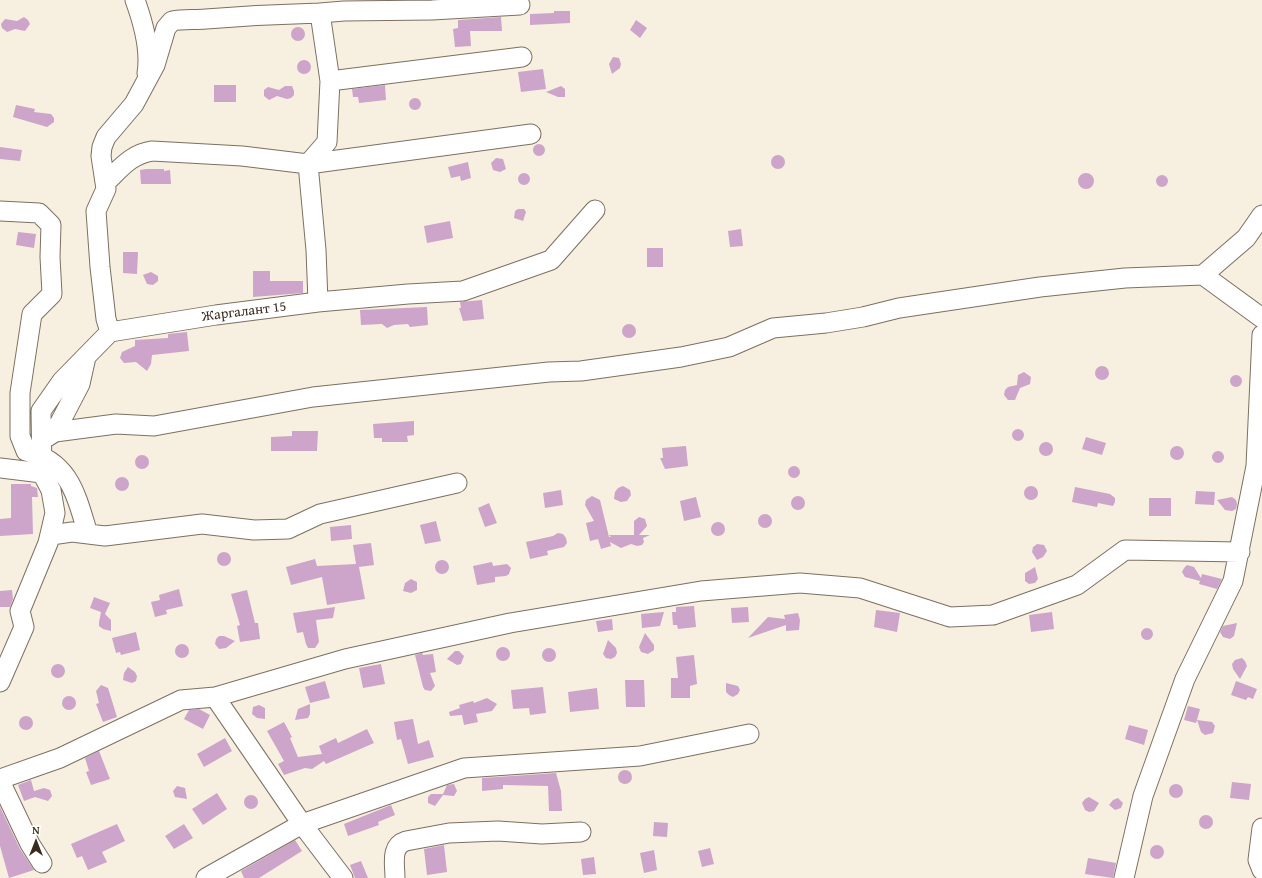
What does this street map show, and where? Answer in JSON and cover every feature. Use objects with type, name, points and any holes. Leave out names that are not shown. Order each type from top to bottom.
[{"type":"street","points":[[135,0],[144,33],[149,63],[146,80]]},
{"type":"street","points":[[0,682],[24,627],[20,611],[51,535],[55,513],[45,450],[80,384],[86,358],[110,332],[106,319],[96,211],[106,189],[101,156],[102,147],[106,137],[134,104],[155,65],[166,28],[172,21],[262,14],[432,10],[520,5]]},
{"type":"street","points":[[318,302],[316,250],[308,164],[327,142],[330,81],[320,13]]},
{"type":"street","points":[[330,81],[522,57]]},
{"type":"street","points":[[105,183],[132,157],[141,153],[152,151],[242,156],[308,164],[531,134]]},
{"type":"street","name":"Жаргалант 15","points":[[110,332],[216,315],[318,302],[340,302],[408,294],[463,291],[551,260],[596,210]]},
{"type":"street","points":[[0,211],[39,213],[51,224],[50,257],[52,294],[32,314],[20,393],[20,436],[26,451],[45,450]]},
{"type":"street","points":[[1203,276],[1246,238],[1262,215]]},
{"type":"street","points":[[0,468],[116,424],[154,426],[313,397],[542,373],[581,371],[681,357],[729,347],[773,328],[863,317],[899,308],[1040,287],[1126,278],[1203,276],[1262,318]]},
{"type":"street","points":[[1124,878],[1143,796],[1185,679],[1233,581],[1256,466],[1260,425],[1262,335]]},
{"type":"street","points":[[45,450],[58,465],[76,494],[88,534]]},
{"type":"street","points":[[51,535],[72,532],[105,536],[202,524],[254,530],[288,529],[320,514],[457,483]]},
{"type":"street","points":[[42,863],[30,844],[0,780],[60,758],[181,700],[215,697],[352,657],[510,623],[701,591],[800,583],[860,588],[950,617],[994,615],[1077,585],[1124,550],[1240,552]]},
{"type":"street","points":[[215,697],[302,824],[343,878]]},
{"type":"street","points":[[206,878],[302,824],[464,768],[640,756],[749,734]]},
{"type":"street","points":[[1262,828],[1258,860],[1262,870]]},
{"type":"street","points":[[395,878],[395,848],[399,843],[406,841],[450,833],[491,831],[542,834],[581,832]]},
{"type":"building","points":[[554,11],[570,11],[570,23],[530,25],[530,14],[554,13]]},
{"type":"building","points":[[24,17],[30,24],[25,31],[15,29],[7,32],[2,28],[1,24],[5,19],[17,21]]},
{"type":"building","points":[[501,17],[502,31],[470,31],[471,46],[455,47],[453,29],[458,28],[458,20]]},
{"type":"building","points":[[636,20],[647,28],[640,38],[630,30]]},
{"type":"building","points":[[298,27],[303,29],[305,34],[303,39],[298,41],[293,39],[291,34],[293,29]]},
{"type":"building","points":[[613,57],[619,58],[621,64],[620,68],[612,74],[609,64]]},
{"type":"building","points":[[304,60],[309,62],[311,67],[309,72],[304,74],[299,72],[297,67],[299,62]]},
{"type":"building","points":[[543,69],[546,89],[521,92],[518,72]]},
{"type":"building","points":[[214,85],[236,85],[236,102],[214,102]]},
{"type":"building","points":[[385,85],[386,100],[359,103],[358,97],[353,97],[352,89]]},
{"type":"building","points":[[285,86],[292,86],[294,95],[291,98],[287,99],[277,96],[269,100],[264,96],[264,90],[268,87],[279,90]]},
{"type":"building","points":[[561,86],[565,89],[565,97],[558,97],[546,92]]},
{"type":"building","points":[[413,98],[417,98],[421,104],[417,110],[413,110],[409,106],[409,102]]},
{"type":"building","points":[[16,105],[35,109],[34,112],[51,114],[54,118],[54,122],[47,127],[13,117]]},
{"type":"building","points":[[537,144],[541,144],[545,150],[541,156],[537,156],[533,152],[533,148]]},
{"type":"building","points":[[0,147],[22,150],[20,161],[0,159]]},
{"type":"building","points":[[778,155],[783,157],[785,162],[783,167],[778,169],[773,167],[771,162],[773,157]]},
{"type":"building","points":[[496,158],[503,159],[506,169],[500,172],[493,170],[491,163]]},
{"type":"building","points":[[468,162],[471,178],[461,181],[460,176],[451,178],[448,167]]},
{"type":"building","points":[[164,169],[164,171],[170,170],[171,184],[141,184],[140,170]]},
{"type":"building","points":[[522,173],[526,173],[530,179],[526,185],[522,185],[518,181],[518,177]]},
{"type":"building","points":[[1086,173],[1093,178],[1094,181],[1089,188],[1086,189],[1079,184],[1078,181],[1083,174]]},
{"type":"building","points":[[1162,175],[1166,177],[1168,181],[1166,185],[1162,187],[1158,185],[1156,181],[1158,177]]},
{"type":"building","points":[[518,209],[524,209],[526,212],[523,221],[514,218],[515,211]]},
{"type":"building","points":[[450,221],[453,238],[427,243],[424,226]]},
{"type":"building","points":[[741,229],[743,246],[730,247],[728,231]]},
{"type":"building","points":[[18,232],[36,234],[34,248],[16,245]]},
{"type":"building","points":[[647,248],[663,248],[663,267],[647,267]]},
{"type":"building","points":[[123,252],[138,252],[137,274],[123,273]]},
{"type":"building","points":[[253,271],[270,271],[270,281],[303,281],[303,293],[253,297]]},
{"type":"building","points":[[151,272],[158,276],[158,281],[153,285],[147,284],[143,275]]},
{"type":"building","points":[[482,300],[484,319],[463,321],[459,308],[461,308],[460,302]]},
{"type":"building","points":[[427,307],[428,325],[410,327],[408,324],[394,325],[387,328],[382,324],[361,325],[360,310]]},
{"type":"building","points":[[626,324],[632,324],[636,328],[636,334],[632,338],[626,338],[622,334],[622,328]]},
{"type":"building","points":[[187,332],[189,351],[152,355],[151,364],[147,371],[136,362],[124,363],[120,358],[122,352],[135,346],[135,340],[168,338],[168,334]]},
{"type":"building","points":[[1099,366],[1105,366],[1109,370],[1109,376],[1105,380],[1099,380],[1095,376],[1095,370]]},
{"type":"building","points":[[1024,372],[1031,377],[1030,384],[1020,388],[1015,400],[1008,400],[1004,395],[1005,390],[1008,387],[1017,385],[1018,375]]},
{"type":"building","points":[[1236,375],[1240,377],[1242,381],[1240,385],[1236,387],[1232,385],[1230,381],[1232,377]]},
{"type":"building","points":[[414,421],[414,435],[407,436],[408,442],[382,442],[382,438],[374,438],[373,424]]},
{"type":"building","points":[[1016,429],[1020,429],[1024,435],[1020,441],[1016,441],[1012,437],[1012,433]]},
{"type":"building","points":[[292,431],[318,431],[317,451],[271,451],[271,437],[292,436]]},
{"type":"building","points":[[1086,437],[1106,443],[1102,455],[1082,449]]},
{"type":"building","points":[[1043,442],[1049,442],[1053,446],[1053,452],[1049,456],[1043,456],[1039,452],[1039,446]]},
{"type":"building","points":[[686,446],[688,466],[665,469],[660,458],[663,458],[662,448]]},
{"type":"building","points":[[1174,446],[1180,446],[1184,450],[1184,456],[1180,460],[1174,460],[1170,456],[1170,450]]},
{"type":"building","points":[[1218,451],[1222,453],[1224,457],[1222,461],[1218,463],[1214,461],[1212,457],[1214,453]]},
{"type":"building","points":[[142,455],[147,457],[149,462],[147,467],[142,469],[137,467],[135,462],[137,457]]},
{"type":"building","points":[[796,466],[799,467],[799,477],[792,478],[789,477],[788,470],[789,467]]},
{"type":"building","points":[[122,477],[127,479],[129,484],[127,489],[122,491],[117,489],[115,484],[117,479]]},
{"type":"building","points":[[11,484],[31,484],[31,486],[37,488],[38,497],[32,497],[33,534],[0,536],[0,519],[11,518]]},
{"type":"building","points":[[623,486],[630,490],[631,495],[627,501],[621,502],[614,499],[615,492],[618,488]]},
{"type":"building","points":[[1028,486],[1034,486],[1038,490],[1038,496],[1034,500],[1028,500],[1024,496],[1024,490]]},
{"type":"building","points":[[1075,487],[1110,494],[1115,498],[1115,502],[1113,506],[1098,503],[1097,507],[1072,502]]},
{"type":"building","points":[[561,490],[563,505],[545,508],[543,493]]},
{"type":"building","points":[[1196,491],[1215,492],[1214,505],[1195,504]]},
{"type":"building","points":[[592,496],[600,500],[609,537],[611,537],[609,535],[634,535],[634,521],[639,517],[645,519],[647,526],[639,535],[650,535],[643,538],[644,542],[642,545],[637,546],[631,544],[621,548],[610,542],[611,546],[601,549],[598,539],[590,541],[586,523],[594,521],[585,505],[586,500]]},
{"type":"building","points":[[798,496],[803,498],[805,503],[803,508],[798,510],[793,508],[791,503],[793,498]]},
{"type":"building","points":[[696,497],[701,517],[684,521],[680,501]]},
{"type":"building","points":[[1232,497],[1236,500],[1237,504],[1236,509],[1232,511],[1225,510],[1217,500]]},
{"type":"building","points":[[1149,498],[1171,498],[1171,516],[1149,516]]},
{"type":"building","points":[[489,503],[497,523],[485,527],[478,508]]},
{"type":"building","points":[[762,514],[768,514],[772,518],[772,524],[768,528],[762,528],[758,524],[758,518]]},
{"type":"building","points":[[436,521],[441,541],[425,544],[420,525]]},
{"type":"building","points":[[718,522],[723,524],[725,529],[723,534],[718,536],[713,534],[711,529],[713,524]]},
{"type":"building","points":[[351,525],[352,539],[331,541],[330,527]]},
{"type":"building","points":[[558,533],[563,534],[566,538],[567,543],[564,547],[547,551],[548,555],[530,559],[526,542],[553,536]]},
{"type":"building","points":[[371,543],[374,565],[359,567],[365,599],[327,605],[322,577],[291,585],[286,567],[315,559],[317,566],[356,564],[353,545]]},
{"type":"building","points":[[1037,544],[1044,545],[1047,551],[1043,557],[1037,560],[1032,552],[1033,547]]},
{"type":"building","points":[[221,552],[227,552],[231,556],[231,562],[227,566],[221,566],[217,562],[217,556]]},
{"type":"building","points":[[442,560],[447,562],[449,567],[447,572],[442,574],[437,572],[435,567],[437,562]]},
{"type":"building","points":[[492,562],[493,566],[507,564],[511,568],[509,574],[506,576],[495,577],[495,582],[477,585],[473,566]]},
{"type":"building","points":[[1187,565],[1194,567],[1201,578],[1202,574],[1222,579],[1217,589],[1199,584],[1200,581],[1185,577],[1182,572]]},
{"type":"building","points":[[1035,567],[1038,579],[1035,583],[1029,584],[1025,581],[1025,573]]},
{"type":"building","points":[[411,579],[417,582],[417,590],[411,593],[403,591],[405,583]]},
{"type":"building","points":[[179,589],[183,606],[166,610],[167,614],[155,617],[151,602],[160,600],[159,595]]},
{"type":"building","points":[[12,590],[13,599],[10,607],[0,607],[0,591]]},
{"type":"building","points":[[247,590],[255,623],[258,623],[260,639],[240,642],[237,626],[240,625],[231,594]]},
{"type":"building","points":[[94,597],[110,603],[105,614],[111,620],[111,631],[103,629],[99,626],[101,612],[90,608]]},
{"type":"building","points":[[694,606],[696,627],[678,629],[677,625],[673,625],[672,612],[676,612],[676,607]]},
{"type":"building","points":[[335,607],[333,618],[316,620],[319,642],[315,648],[308,648],[303,632],[297,633],[293,613]]},
{"type":"building","points":[[748,607],[749,622],[732,623],[731,608]]},
{"type":"building","points":[[876,610],[900,613],[897,632],[874,627]]},
{"type":"building","points":[[664,612],[660,626],[642,628],[641,614]]},
{"type":"building","points":[[1052,612],[1054,629],[1031,632],[1029,615]]},
{"type":"building","points":[[798,613],[800,620],[799,630],[786,631],[786,625],[748,638],[768,617],[785,619],[784,615]]},
{"type":"building","points":[[612,619],[613,630],[598,632],[596,621]]},
{"type":"building","points":[[1237,623],[1234,636],[1230,639],[1223,637],[1220,632],[1223,626]]},
{"type":"building","points":[[1145,628],[1149,628],[1153,634],[1149,640],[1145,640],[1141,636],[1141,632]]},
{"type":"building","points":[[136,632],[140,650],[121,655],[120,652],[116,653],[112,638]]},
{"type":"building","points":[[645,633],[654,645],[654,650],[648,654],[641,652],[639,647]]},
{"type":"building","points":[[219,636],[224,636],[235,641],[226,648],[219,649],[215,644],[216,639]]},
{"type":"building","points":[[608,640],[616,648],[617,653],[615,657],[611,659],[606,658],[603,654]]},
{"type":"building","points":[[182,644],[187,646],[189,651],[187,656],[182,658],[177,656],[175,651],[177,646]]},
{"type":"building","points":[[503,647],[508,649],[510,654],[508,659],[503,661],[498,659],[496,654],[498,649]]},
{"type":"building","points":[[549,648],[554,650],[556,655],[554,660],[549,662],[544,660],[542,655],[544,650]]},
{"type":"building","points":[[455,651],[459,651],[464,656],[461,664],[457,665],[447,659]]},
{"type":"building","points":[[422,653],[423,655],[433,654],[436,672],[430,673],[435,686],[431,691],[425,690],[423,687],[415,655]]},
{"type":"building","points":[[694,655],[697,684],[690,686],[690,698],[671,698],[671,678],[678,678],[676,657]]},
{"type":"building","points":[[1242,658],[1247,666],[1240,679],[1233,669],[1232,664],[1235,660]]},
{"type":"building","points":[[58,664],[63,666],[65,671],[63,676],[58,678],[53,676],[51,671],[53,666]]},
{"type":"building","points":[[381,664],[385,684],[363,688],[359,668]]},
{"type":"building","points":[[128,667],[135,672],[137,676],[136,681],[132,683],[123,680],[124,673]]},
{"type":"building","points":[[625,680],[644,680],[645,707],[626,707]]},
{"type":"building","points":[[325,681],[330,698],[310,703],[305,687]]},
{"type":"building","points":[[1236,681],[1257,689],[1253,699],[1248,697],[1246,700],[1231,695]]},
{"type":"building","points":[[726,683],[738,686],[740,690],[738,694],[733,697],[729,695],[726,692]]},
{"type":"building","points":[[101,685],[108,688],[117,717],[103,722],[96,704],[99,703],[96,691]]},
{"type":"building","points":[[543,687],[546,713],[530,715],[529,708],[513,709],[511,690]]},
{"type":"building","points":[[597,688],[599,709],[570,712],[568,692]]},
{"type":"building","points":[[69,696],[74,698],[76,703],[74,708],[69,710],[64,708],[62,703],[64,698]]},
{"type":"building","points":[[487,698],[497,704],[492,711],[476,714],[478,722],[464,725],[462,715],[450,716],[449,712],[460,708],[459,705],[473,701],[474,703]]},
{"type":"building","points":[[310,704],[310,714],[308,718],[295,720],[298,709]]},
{"type":"building","points":[[259,705],[265,708],[265,719],[257,718],[252,714],[253,707]]},
{"type":"building","points":[[1188,706],[1200,709],[1196,723],[1184,720]]},
{"type":"building","points":[[199,709],[210,715],[203,729],[184,719],[189,710]]},
{"type":"building","points":[[26,716],[31,718],[33,723],[31,728],[26,730],[21,728],[19,723],[21,718]]},
{"type":"building","points":[[413,719],[418,744],[429,740],[434,757],[408,764],[401,739],[397,740],[394,722]]},
{"type":"building","points":[[1197,720],[1212,722],[1215,726],[1213,733],[1205,735],[1201,732]]},
{"type":"building","points":[[284,722],[292,737],[290,738],[298,757],[322,754],[319,746],[336,738],[338,743],[367,729],[374,743],[326,764],[324,761],[312,769],[305,768],[284,775],[278,764],[284,761],[267,731]]},
{"type":"building","points":[[1129,725],[1148,730],[1144,745],[1125,739]]},
{"type":"building","points":[[225,738],[232,751],[204,767],[197,754]]},
{"type":"building","points":[[99,751],[110,779],[91,785],[86,772],[89,771],[85,758]]},
{"type":"building","points":[[625,770],[630,772],[632,777],[630,782],[625,784],[620,782],[618,777],[620,772]]},
{"type":"building","points":[[556,773],[561,791],[562,811],[549,811],[548,786],[503,785],[503,789],[482,791],[482,778]]},
{"type":"building","points":[[31,780],[34,791],[44,788],[50,790],[52,796],[48,801],[35,797],[24,801],[18,785]]},
{"type":"building","points":[[1232,782],[1251,784],[1249,800],[1230,798]]},
{"type":"building","points":[[454,784],[457,791],[454,796],[443,795],[435,806],[428,803],[428,797],[431,794],[443,794],[447,785]]},
{"type":"building","points":[[1176,784],[1181,786],[1183,791],[1181,796],[1176,798],[1171,796],[1169,791],[1171,786]]},
{"type":"building","points":[[177,786],[185,788],[187,799],[175,797],[173,791]]},
{"type":"building","points":[[217,793],[227,809],[203,825],[192,809]]},
{"type":"building","points":[[251,795],[256,797],[258,802],[256,807],[251,809],[246,807],[244,802],[246,797]]},
{"type":"building","points":[[1089,797],[1099,803],[1094,811],[1089,812],[1085,810],[1082,803]]},
{"type":"building","points":[[1118,798],[1123,803],[1121,808],[1115,810],[1109,805],[1113,800]]},
{"type":"building","points":[[391,805],[395,815],[378,822],[379,825],[348,836],[344,824]]},
{"type":"building","points":[[0,807],[20,849],[34,870],[9,878],[0,846]]},
{"type":"building","points":[[1203,815],[1209,815],[1213,819],[1213,825],[1209,829],[1203,829],[1199,825],[1199,819]]},
{"type":"building","points":[[654,822],[668,823],[667,837],[653,836]]},
{"type":"building","points":[[117,824],[125,841],[102,852],[107,862],[88,870],[82,856],[77,858],[71,844]]},
{"type":"building","points":[[184,824],[193,838],[174,849],[165,836]]},
{"type":"building","points":[[295,840],[302,851],[259,878],[244,878],[241,871]]},
{"type":"building","points":[[444,845],[447,872],[427,875],[424,849]]},
{"type":"building","points":[[1154,845],[1160,845],[1164,849],[1164,855],[1160,859],[1154,859],[1150,855],[1150,849]]},
{"type":"building","points":[[710,848],[714,864],[702,867],[698,851]]},
{"type":"building","points":[[654,850],[657,870],[644,873],[640,853]]},
{"type":"building","points":[[594,857],[596,874],[583,875],[581,859]]},
{"type":"building","points":[[1088,858],[1116,863],[1113,878],[1085,874]]},
{"type":"building","points":[[361,861],[368,878],[355,878],[350,865]]}]
